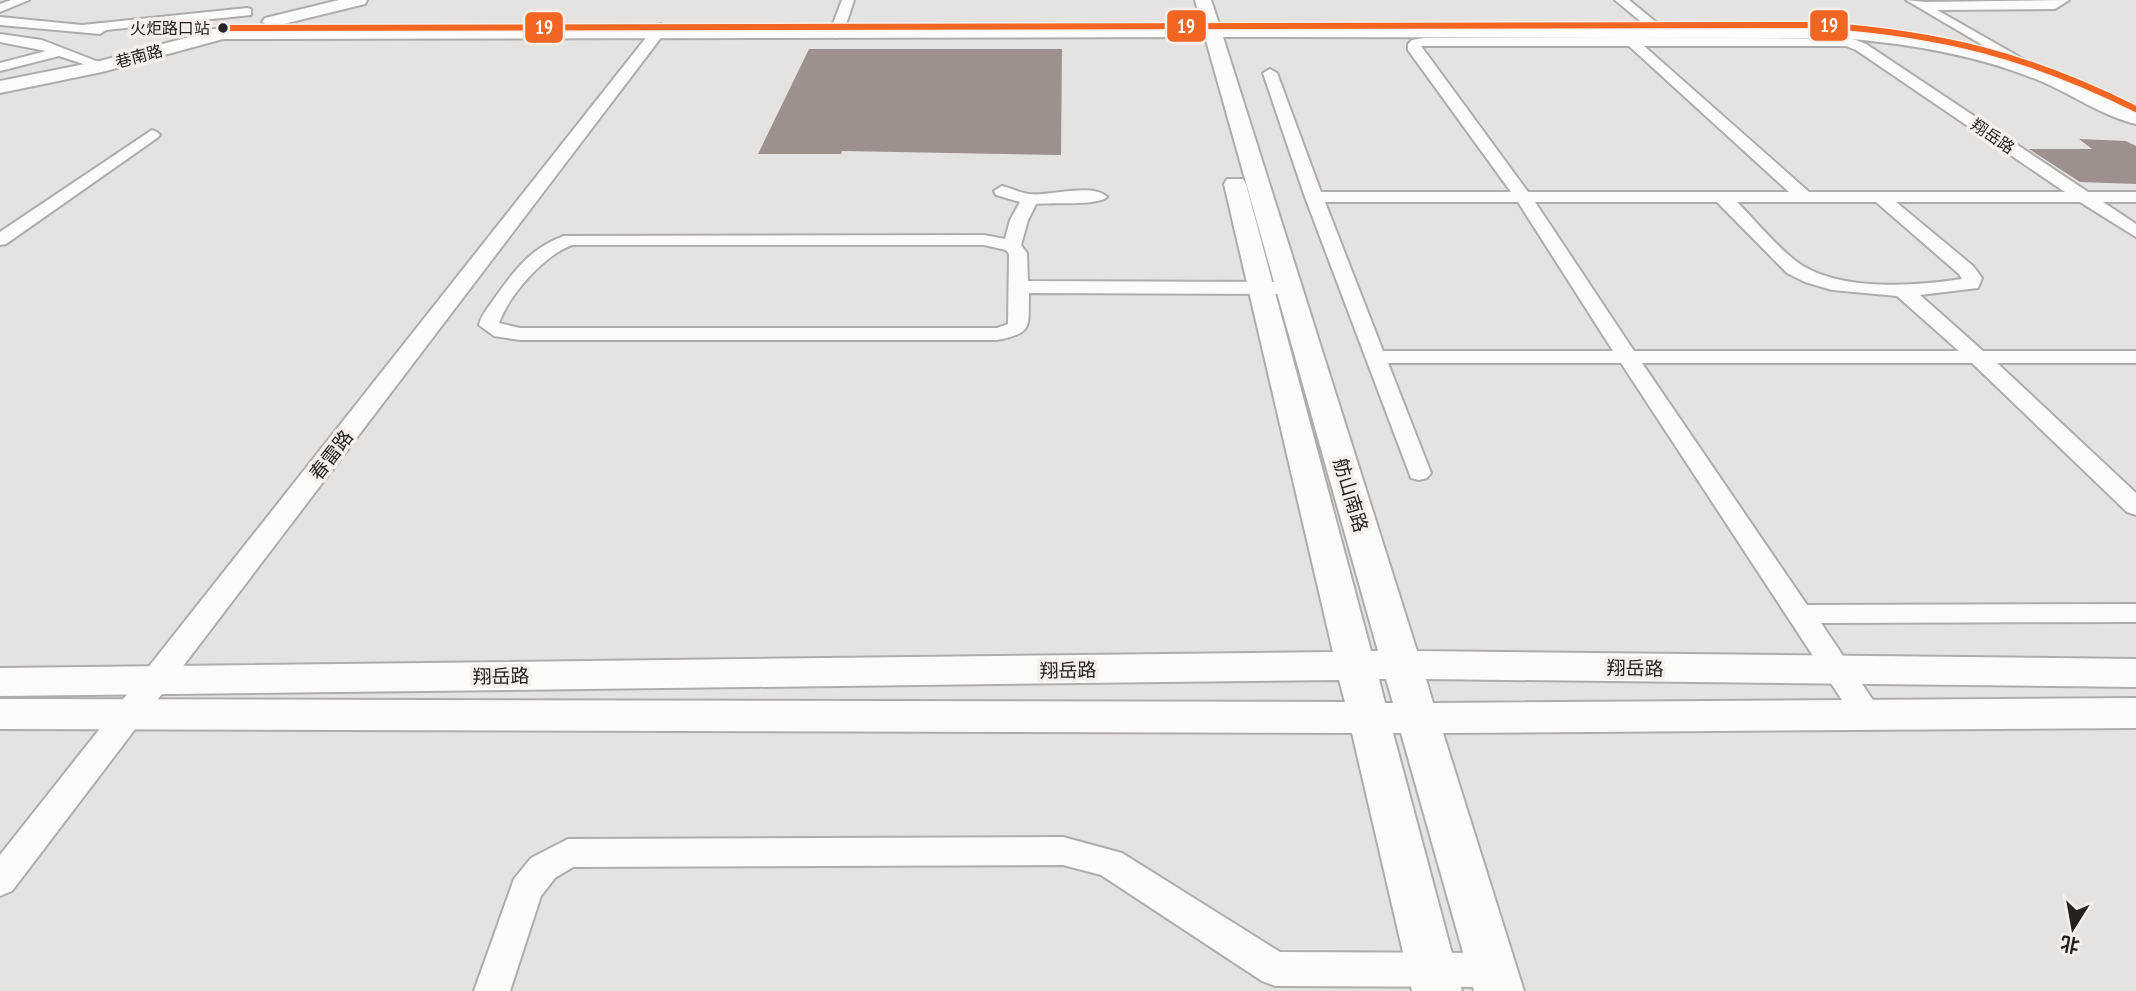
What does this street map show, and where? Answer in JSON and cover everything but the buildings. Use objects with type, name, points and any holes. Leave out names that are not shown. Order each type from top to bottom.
[{"type":"street","points":[[0,8],[23,0]]},
{"type":"street","points":[[216,0],[259,20]]},
{"type":"street","name":"巷南路","points":[[0,87],[337,0]]},
{"type":"street","name":"巷南路","points":[[259,20],[359,0]]},
{"type":"street","points":[[837,31],[848,0]]},
{"type":"street","points":[[1621,0],[1658,28],[1849,27],[1922,37],[2002,55],[2063,74],[2136,109]]},
{"type":"street","points":[[1917,3],[2046,6],[2063,0]]},
{"type":"street","points":[[1917,3],[2002,55],[2136,118]]},
{"type":"street","points":[[222,31],[837,31],[1198,19],[1810,30],[1865,34],[1956,49],[2036,72]]},
{"type":"street","name":"舫山南路","points":[[1198,19],[1275,288],[1403,665],[1496,980]]},
{"type":"street","points":[[84,28],[259,20],[658,32]]},
{"type":"street","points":[[0,21],[148,34]]},
{"type":"street","name":"巷南路","points":[[0,80],[95,64],[197,34],[222,31]]},
{"type":"street","name":"春雷路","points":[[0,881],[658,32]]},
{"type":"street","points":[[0,38],[37,43],[95,64]]},
{"type":"street","points":[[1805,197],[1631,41],[1424,42],[1413,47],[1431,68],[1522,196],[1868,715]]},
{"type":"street","name":"翔岳路","points":[[1631,41],[1848,43],[1861,47],[2136,232]]},
{"type":"street","points":[[0,67],[62,50]]},
{"type":"street","points":[[1270,73],[1419,473]]},
{"type":"street","points":[[0,240],[152,135]]},
{"type":"street","points":[[1002,191],[1030,200],[1057,196],[1098,197]]},
{"type":"street","points":[[1314,197],[2136,197]]},
{"type":"street","points":[[1722,197],[1794,269],[1808,278],[1845,287],[1900,288],[1971,284],[1972,278],[1880,197]]},
{"type":"street","points":[[1012,246],[1019,220],[1030,200]]},
{"type":"street","points":[[701,240],[710,221]]},
{"type":"street","points":[[570,240],[701,240],[984,240],[1012,246],[1018,253],[1018,325],[1012,331],[997,334],[520,334],[500,332],[489,325],[490,319],[540,253],[555,244],[570,240]]},
{"type":"street","points":[[1019,287],[1275,288]]},
{"type":"street","name":"舫山南路","points":[[1275,288],[1357,666],[1435,980]]},
{"type":"street","points":[[1900,288],[1978,357],[2136,507]]},
{"type":"street","points":[[1375,357],[2136,357]]},
{"type":"street","points":[[1799,614],[2136,613]]},
{"type":"street","name":"翔岳路","points":[[0,682],[1403,665],[2133,676]]},
{"type":"street","name":"翔岳路","points":[[0,714],[1418,718],[2136,713]]},
{"type":"street","points":[[492,991],[526,888],[543,868],[568,853],[1063,851],[1110,863],[1275,969],[1435,980],[1496,980]]},
{"type":"transit line","name":"19","points":[[223,28],[1821,25],[1913,35],[2005,54],[2063,74],[2136,109]]},
{"type":"place","name":"火炬路口站","points":[[223,28]]}]
